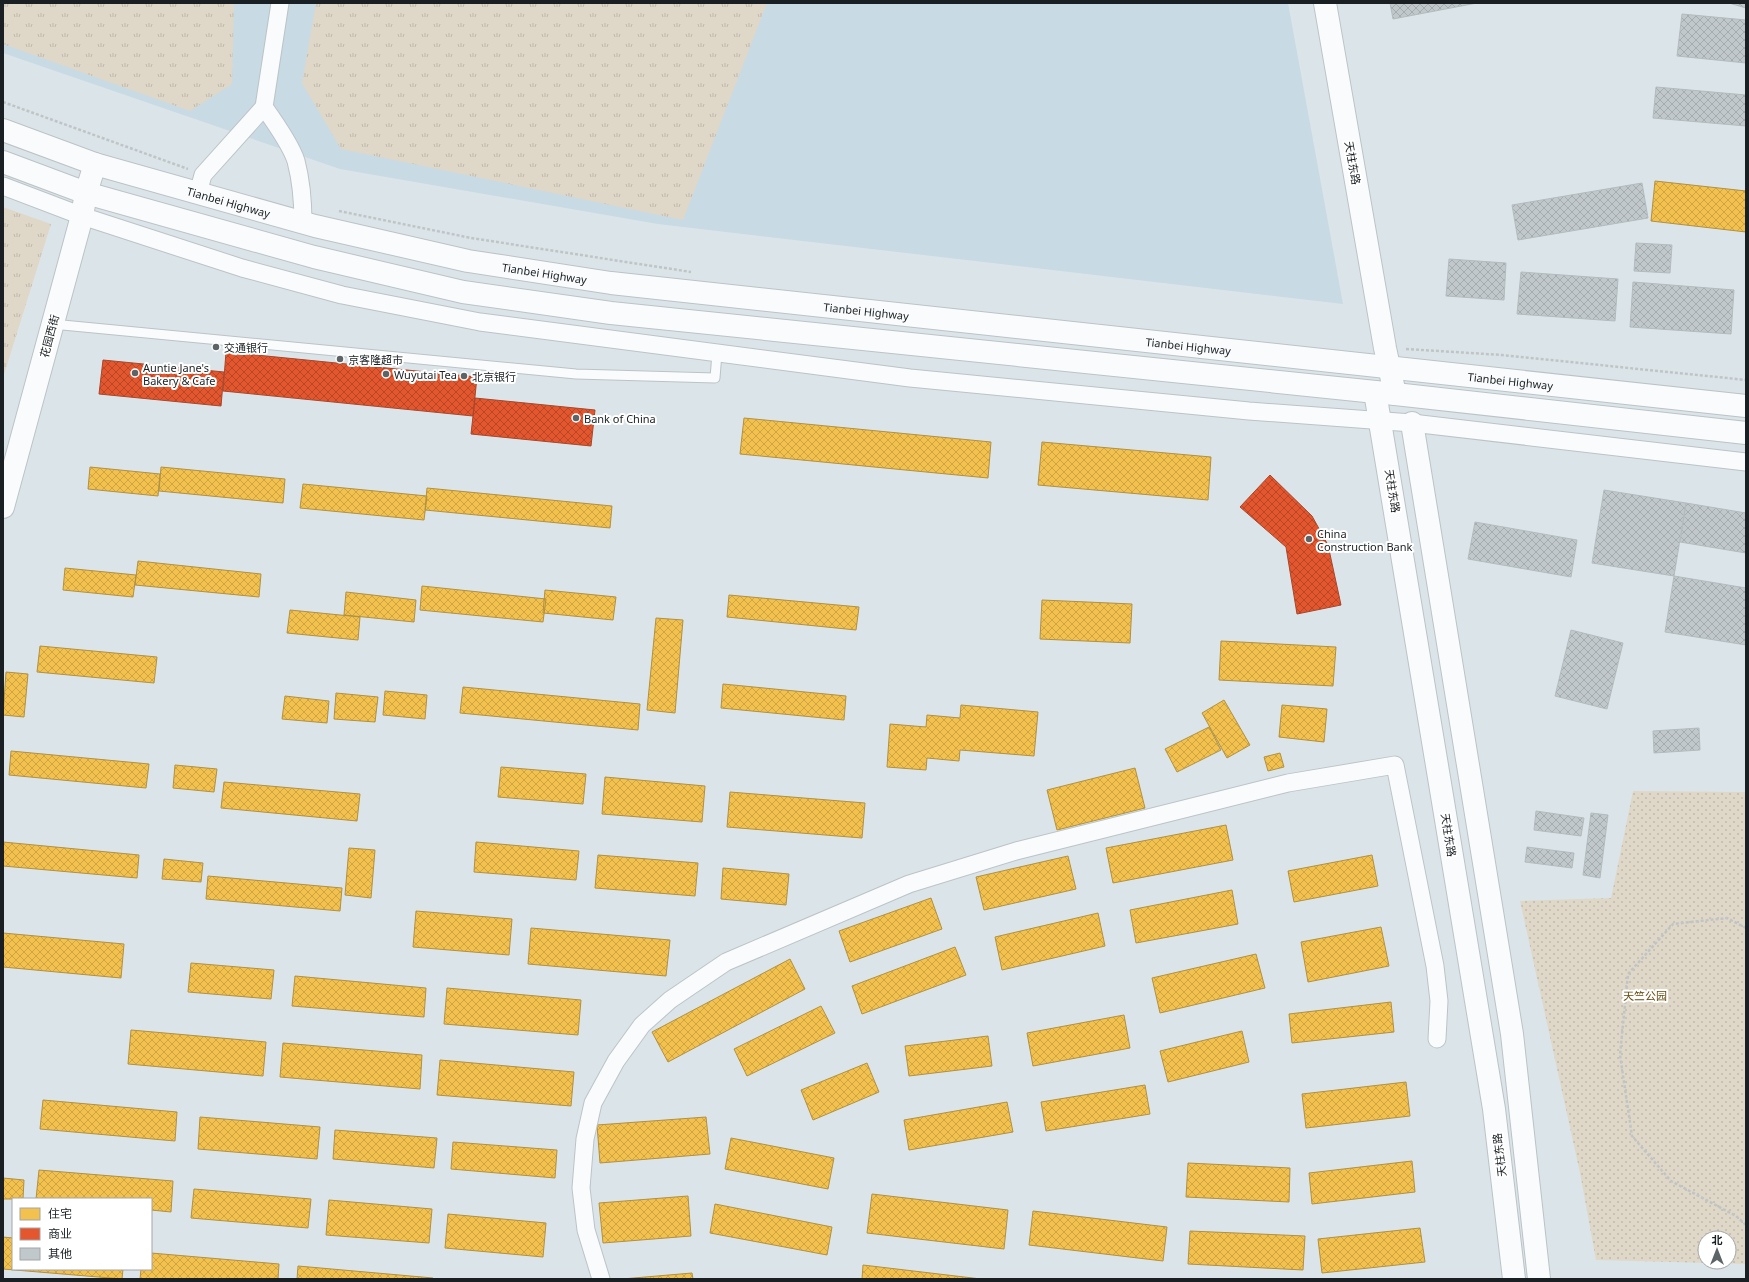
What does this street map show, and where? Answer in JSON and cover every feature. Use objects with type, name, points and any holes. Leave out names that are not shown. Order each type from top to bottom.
[{"type":"main road","name":"天柱东路","points":[[1325,3],[1388,358],[1381,420],[1493,1101],[1514,1279]]},
{"type":"main road","name":"Tianbei Highway","points":[[3,130],[96,164],[200,184],[303,223],[468,261],[611,283],[1388,358],[1746,406]]},
{"type":"main road","points":[[3,162],[86,193],[314,258],[463,292],[611,313],[1385,393],[1746,433]]},
{"type":"main road","name":"花园西街","points":[[3,507],[82,216],[86,193],[96,164]]},
{"type":"main road","points":[[1412,423],[1512,1034],[1540,1279]]},
{"type":"street","points":[[200,184],[264,107],[280,3]]},
{"type":"street","points":[[264,107],[296,160],[303,204],[303,223]]},
{"type":"street","points":[[3,186],[82,216],[242,268],[342,295],[480,322],[910,378],[1249,411],[1412,423],[1746,462]]},
{"type":"street","points":[[1385,393],[1412,423]]},
{"type":"street","points":[[601,1279],[586,1230],[581,1188],[585,1139],[593,1103],[616,1061],[642,1025],[670,1000],[726,962],[909,884],[1016,851],[1288,783],[1396,765],[1435,966],[1439,1001],[1437,1039]]},
{"type":"lane","points":[[52,324],[576,374],[715,378],[717,353]]},
{"type":"path","points":[[3,102],[200,184]]},
{"type":"path","points":[[333,210],[471,238],[692,272]]},
{"type":"path","points":[[1388,358],[1502,355],[1746,380]]},
{"type":"path","points":[[1746,928],[1727,918],[1673,924],[1628,974],[1620,1055],[1632,1136],[1671,1181],[1736,1216],[1746,1225]]},
{"type":"shaded area","points":[[3,3],[1288,3],[1343,304],[658,224],[340,169],[3,53]]},
{"type":"green space","points":[[3,3],[234,3],[232,84],[190,111],[3,44]]},
{"type":"green space","points":[[316,3],[767,3],[683,220],[341,149],[302,83]]},
{"type":"green space","points":[[3,207],[51,224],[3,378]]},
{"type":"green space","name":"天竺公园","points":[[1633,791],[1746,792],[1746,1264],[1737,1264],[1737,1230],[1697,1230],[1697,1263],[1596,1260],[1580,1173],[1520,901],[1611,898]]},
{"type":"building: 住宅","points":[[1655,181],[1746,191],[1746,232],[1651,221]]},
{"type":"building: 住宅","points":[[744,418],[991,442],[988,478],[740,454]]},
{"type":"building: 住宅","points":[[1042,442],[1211,457],[1208,500],[1038,485]]},
{"type":"building: 住宅","points":[[90,467],[160,474],[158,496],[88,489]]},
{"type":"building: 住宅","points":[[161,467],[285,479],[283,503],[159,491]]},
{"type":"building: 住宅","points":[[303,484],[427,496],[424,520],[300,508]]},
{"type":"building: 住宅","points":[[427,488],[612,506],[610,528],[425,510]]},
{"type":"building: 住宅","points":[[138,561],[261,574],[259,597],[135,585]]},
{"type":"building: 住宅","points":[[65,568],[136,575],[133,597],[63,590]]},
{"type":"building: 住宅","points":[[422,586],[546,599],[543,622],[420,610]]},
{"type":"building: 住宅","points":[[545,590],[616,597],[613,620],[543,613]]},
{"type":"building: 住宅","points":[[346,592],[416,600],[414,622],[344,615]]},
{"type":"building: 住宅","points":[[729,595],[859,607],[856,630],[727,617]]},
{"type":"building: 住宅","points":[[1042,600],[1132,604],[1130,643],[1040,639]]},
{"type":"building: 住宅","points":[[290,610],[360,617],[358,640],[287,633]]},
{"type":"building: 住宅","points":[[656,618],[683,620],[675,713],[647,710]]},
{"type":"building: 住宅","points":[[1221,641],[1336,647],[1333,686],[1219,680]]},
{"type":"building: 住宅","points":[[40,646],[157,657],[154,683],[37,672]]},
{"type":"building: 住宅","points":[[6,672],[28,674],[24,717],[3,715]]},
{"type":"building: 住宅","points":[[723,684],[846,696],[844,720],[721,708]]},
{"type":"building: 住宅","points":[[463,687],[640,704],[638,730],[460,713]]},
{"type":"building: 住宅","points":[[385,691],[427,695],[425,719],[383,715]]},
{"type":"building: 住宅","points":[[336,693],[378,697],[375,722],[334,719]]},
{"type":"building: 住宅","points":[[285,696],[329,701],[327,723],[282,719]]},
{"type":"building: 住宅","points":[[1224,700],[1250,745],[1227,758],[1202,713]]},
{"type":"building: 住宅","points":[[961,705],[1038,712],[1034,756],[960,750],[959,761],[927,758],[926,770],[887,767],[890,724],[926,727],[927,715],[960,718]]},
{"type":"building: 住宅","points":[[1282,705],[1327,709],[1324,742],[1279,737]]},
{"type":"building: 住宅","points":[[1209,727],[1221,750],[1177,772],[1165,749]]},
{"type":"building: 住宅","points":[[11,751],[149,764],[146,788],[9,775]]},
{"type":"building: 住宅","points":[[1280,753],[1284,767],[1268,771],[1264,757]]},
{"type":"building: 住宅","points":[[175,765],[217,769],[214,792],[173,788]]},
{"type":"building: 住宅","points":[[501,767],[586,774],[583,804],[498,797]]},
{"type":"building: 住宅","points":[[1135,768],[1145,808],[1057,830],[1047,790]]},
{"type":"building: 住宅","points":[[605,777],[705,786],[702,822],[602,814]]},
{"type":"building: 住宅","points":[[224,782],[360,794],[357,821],[221,808]]},
{"type":"building: 住宅","points":[[730,792],[865,803],[862,838],[727,827]]},
{"type":"building: 住宅","points":[[1226,825],[1233,860],[1113,883],[1106,848]]},
{"type":"building: 住宅","points":[[3,842],[139,855],[137,878],[3,866]]},
{"type":"building: 住宅","points":[[476,842],[579,851],[576,880],[474,872]]},
{"type":"building: 住宅","points":[[349,848],[375,850],[371,898],[345,895]]},
{"type":"building: 住宅","points":[[598,855],[698,863],[695,896],[595,888]]},
{"type":"building: 住宅","points":[[1372,855],[1378,886],[1294,902],[1288,871]]},
{"type":"building: 住宅","points":[[1068,856],[1076,889],[984,910],[976,877]]},
{"type":"building: 住宅","points":[[164,859],[203,863],[201,882],[162,879]]},
{"type":"building: 住宅","points":[[723,868],[789,874],[786,905],[721,899]]},
{"type":"building: 住宅","points":[[208,876],[342,888],[340,911],[206,899]]},
{"type":"building: 住宅","points":[[1232,890],[1238,924],[1136,943],[1130,910]]},
{"type":"building: 住宅","points":[[931,898],[942,929],[850,962],[839,931]]},
{"type":"building: 住宅","points":[[416,911],[512,919],[509,955],[413,947]]},
{"type":"building: 住宅","points":[[1098,913],[1105,946],[1002,970],[995,937]]},
{"type":"building: 住宅","points":[[1381,927],[1389,966],[1308,982],[1301,942]]},
{"type":"building: 住宅","points":[[531,928],[670,940],[666,976],[528,964]]},
{"type":"building: 住宅","points":[[3,933],[124,944],[121,978],[3,967]]},
{"type":"building: 住宅","points":[[955,947],[966,975],[862,1014],[852,986]]},
{"type":"building: 住宅","points":[[1256,954],[1265,988],[1160,1013],[1152,978]]},
{"type":"building: 住宅","points":[[790,959],[805,989],[668,1062],[652,1032]]},
{"type":"building: 住宅","points":[[191,963],[274,970],[271,999],[188,992]]},
{"type":"building: 住宅","points":[[295,976],[426,988],[424,1017],[292,1006]]},
{"type":"building: 住宅","points":[[447,988],[581,1000],[578,1035],[444,1024]]},
{"type":"building: 住宅","points":[[1391,1002],[1394,1032],[1292,1043],[1289,1014]]},
{"type":"building: 住宅","points":[[821,1006],[835,1033],[747,1076],[734,1049]]},
{"type":"building: 住宅","points":[[1124,1015],[1130,1048],[1033,1066],[1027,1033]]},
{"type":"building: 住宅","points":[[131,1030],[266,1042],[263,1076],[128,1064]]},
{"type":"building: 住宅","points":[[1242,1031],[1249,1062],[1168,1082],[1160,1051]]},
{"type":"building: 住宅","points":[[988,1036],[992,1066],[909,1076],[905,1046]]},
{"type":"building: 住宅","points":[[283,1043],[422,1055],[420,1089],[280,1077]]},
{"type":"building: 住宅","points":[[440,1060],[574,1072],[571,1106],[437,1095]]},
{"type":"building: 住宅","points":[[867,1063],[879,1092],[813,1120],[801,1090]]},
{"type":"building: 住宅","points":[[1406,1082],[1410,1116],[1306,1128],[1302,1094]]},
{"type":"building: 住宅","points":[[1145,1085],[1150,1114],[1046,1131],[1041,1102]]},
{"type":"building: 住宅","points":[[43,1100],[177,1112],[175,1141],[40,1129]]},
{"type":"building: 住宅","points":[[1007,1102],[1013,1132],[909,1150],[904,1120]]},
{"type":"building: 住宅","points":[[200,1117],[320,1127],[317,1159],[198,1149]]},
{"type":"building: 住宅","points":[[706,1117],[710,1154],[600,1163],[597,1125]]},
{"type":"building: 住宅","points":[[335,1130],[437,1138],[434,1168],[333,1159]]},
{"type":"building: 住宅","points":[[731,1138],[834,1158],[828,1189],[725,1169]]},
{"type":"building: 住宅","points":[[453,1142],[557,1150],[555,1178],[451,1169]]},
{"type":"building: 住宅","points":[[1412,1161],[1415,1192],[1312,1204],[1309,1173]]},
{"type":"building: 住宅","points":[[1188,1163],[1290,1168],[1289,1202],[1186,1197]]},
{"type":"building: 住宅","points":[[39,1170],[173,1181],[171,1212],[152,1210],[152,1198],[36,1198]]},
{"type":"building: 住宅","points":[[3,1178],[24,1180],[23,1198],[3,1199]]},
{"type":"building: 住宅","points":[[194,1189],[311,1199],[308,1228],[191,1218]]},
{"type":"building: 住宅","points":[[872,1194],[1008,1210],[1004,1249],[867,1233]]},
{"type":"building: 住宅","points":[[688,1196],[691,1236],[603,1243],[599,1203]]},
{"type":"building: 住宅","points":[[329,1200],[432,1209],[429,1243],[326,1235]]},
{"type":"building: 住宅","points":[[715,1204],[832,1227],[827,1255],[710,1233]]},
{"type":"building: 住宅","points":[[1033,1211],[1167,1227],[1163,1261],[1029,1245]]},
{"type":"building: 住宅","points":[[448,1214],[546,1223],[543,1257],[445,1248]]},
{"type":"building: 住宅","points":[[1420,1228],[1425,1262],[1322,1273],[1318,1239]]},
{"type":"building: 住宅","points":[[1190,1231],[1305,1236],[1303,1270],[1188,1264]]},
{"type":"building: 住宅","points":[[3,1237],[12,1238],[12,1270],[3,1269]]},
{"type":"building: 住宅","points":[[152,1253],[279,1264],[278,1279],[140,1279],[141,1270],[152,1270]]},
{"type":"building: 住宅","points":[[863,1265],[981,1279],[862,1279]]},
{"type":"building: 住宅","points":[[298,1266],[433,1278],[297,1279]]},
{"type":"building: 住宅","points":[[15,1270],[123,1270],[122,1279]]},
{"type":"building: 住宅","points":[[692,1273],[693,1279],[622,1279]]},
{"type":"building: 商业","points":[[226,352],[477,377],[473,416],[223,391]]},
{"type":"building: 商业","points":[[103,360],[224,372],[221,406],[99,394]]},
{"type":"building: 商业","points":[[475,398],[595,410],[591,446],[471,434]]},
{"type":"building: 商业","points":[[1270,475],[1312,516],[1328,545],[1341,605],[1297,614],[1286,547],[1240,507]]},
{"type":"building: 其他","points":[[1390,3],[1477,3],[1393,19]]},
{"type":"building: 其他","points":[[1729,3],[1746,3],[1746,8]]},
{"type":"building: 其他","points":[[1682,14],[1746,20],[1746,63],[1677,56]]},
{"type":"building: 其他","points":[[1656,87],[1746,95],[1746,126],[1653,118]]},
{"type":"building: 其他","points":[[1642,183],[1648,218],[1518,240],[1512,205]]},
{"type":"building: 其他","points":[[1636,243],[1672,245],[1670,273],[1634,271]]},
{"type":"building: 其他","points":[[1449,259],[1506,263],[1504,300],[1446,296]]},
{"type":"building: 其他","points":[[1521,272],[1618,279],[1615,321],[1517,314]]},
{"type":"building: 其他","points":[[1633,282],[1734,290],[1731,334],[1630,327]]},
{"type":"building: 其他","points":[[1604,490],[1686,503],[1674,576],[1592,563]]},
{"type":"building: 其他","points":[[1686,503],[1746,513],[1746,553],[1680,542]]},
{"type":"building: 其他","points":[[1475,522],[1577,540],[1571,577],[1468,559]]},
{"type":"building: 其他","points":[[1674,576],[1746,588],[1746,645],[1665,632]]},
{"type":"building: 其他","points":[[1571,630],[1623,643],[1607,709],[1555,696]]},
{"type":"building: 其他","points":[[1699,728],[1700,750],[1654,753],[1653,731]]},
{"type":"building: 其他","points":[[1536,811],[1584,818],[1581,836],[1534,830]]},
{"type":"building: 其他","points":[[1591,813],[1608,815],[1600,878],[1583,875]]},
{"type":"building: 其他","points":[[1527,847],[1574,853],[1572,868],[1525,862]]},
{"type":"place","name":"交通银行","points":[[216,347]]},
{"type":"place","name":"京客隆超市","points":[[340,359]]},
{"type":"place","name":"Auntie Jane's Bakery & Cafe","points":[[135,373]]},
{"type":"place","name":"Wuyutai Tea","points":[[386,374]]},
{"type":"place","name":"北京银行","points":[[464,376]]},
{"type":"place","name":"Bank of China","points":[[576,418]]},
{"type":"place","name":"China Construction Bank","points":[[1309,539]]}]
